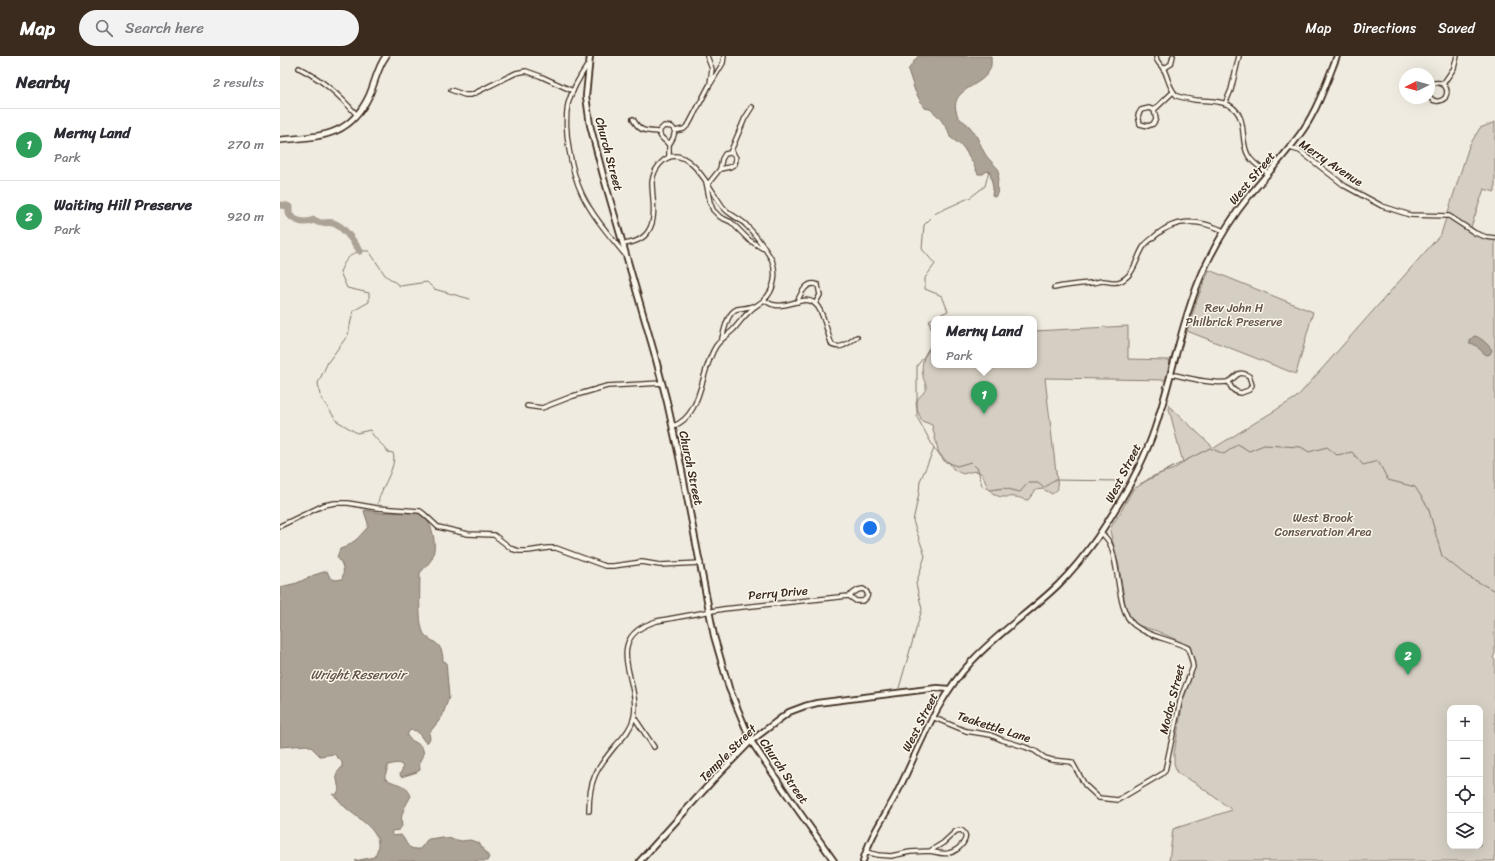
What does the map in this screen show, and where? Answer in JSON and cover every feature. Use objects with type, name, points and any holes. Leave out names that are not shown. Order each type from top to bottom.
[{"type":"main road","points":[[280,140],[332,133],[342,129],[357,115],[369,96],[379,68],[386,56]]},
{"type":"main road","name":"Church Street","points":[[590,56],[586,96],[590,125],[662,383],[701,563],[714,636],[729,688],[751,741],[834,861]]},
{"type":"main road","name":"West Street","points":[[863,861],[874,832],[898,790],[932,718],[949,689],[969,663],[992,640],[1042,599],[1068,575],[1101,532],[1126,492],[1144,456],[1154,431],[1197,288],[1205,267],[1224,231],[1248,196],[1290,148],[1313,114],[1337,56]]},
{"type":"main road","name":"Temple Street","points":[[640,861],[715,778],[751,741],[785,714],[805,706],[855,698],[937,688],[949,689]]},
{"type":"street","points":[[707,56],[712,69],[710,84]]},
{"type":"street","points":[[675,132],[684,129],[689,124],[723,63],[724,56]]},
{"type":"street","points":[[1156,56],[1157,63],[1163,69],[1169,85],[1177,96],[1225,104],[1235,110],[1243,127],[1245,148],[1248,156],[1255,164],[1268,173]]},
{"type":"street","points":[[1163,69],[1171,64],[1173,56]]},
{"type":"street","points":[[1225,104],[1231,90],[1239,56]]},
{"type":"street","points":[[1443,84],[1454,68],[1457,56]]},
{"type":"street","points":[[589,62],[580,75],[573,91],[567,114],[567,133],[571,159],[578,183],[588,204],[601,225],[628,258]]},
{"type":"street","points":[[299,68],[332,88],[357,115]]},
{"type":"street","points":[[451,90],[465,95],[471,95],[516,73],[526,71],[573,91]]},
{"type":"street","points":[[1435,83],[1443,84]]},
{"type":"street","points":[[1435,100],[1439,101],[1445,98],[1447,92],[1443,84]]},
{"type":"street","points":[[1154,110],[1173,92]]},
{"type":"street","points":[[708,184],[720,169],[724,156],[730,153],[745,118],[752,106]]},
{"type":"street","points":[[1149,108],[1154,110],[1156,118],[1153,124],[1148,126],[1140,124],[1138,115],[1141,110],[1149,108]]},
{"type":"street","points":[[633,119],[643,131],[659,132]]},
{"type":"street","points":[[659,132],[662,127],[667,126],[672,127],[675,132]]},
{"type":"street","points":[[659,132],[661,138],[669,145]]},
{"type":"street","points":[[669,157],[669,145],[675,132]]},
{"type":"street","name":"Merry Avenue","points":[[1290,148],[1300,151],[1345,186],[1382,206],[1410,215],[1449,216],[1481,235],[1495,238]]},
{"type":"street","points":[[720,169],[730,167],[735,164],[736,158],[733,153],[730,153]]},
{"type":"street","points":[[623,244],[638,240],[649,230],[652,218],[653,177],[657,167],[669,157],[675,156],[687,160],[705,179],[728,213],[750,228],[772,260],[775,276],[771,290],[764,300],[755,305],[732,312],[726,323],[722,339]]},
{"type":"street","points":[[705,179],[713,210],[720,217],[731,222],[748,240],[764,250]]},
{"type":"street","points":[[1054,288],[1099,282],[1120,282],[1125,279],[1134,268],[1145,245],[1160,231],[1172,224],[1180,222],[1198,222],[1224,231]]},
{"type":"street","points":[[797,302],[805,288],[810,284],[814,284],[818,286],[820,295],[815,304]]},
{"type":"street","points":[[764,300],[780,306],[807,300],[815,304],[819,309],[826,325],[832,345],[836,347],[841,347],[857,336]]},
{"type":"street","points":[[672,426],[683,421],[690,413],[711,354],[722,339],[732,331],[755,305]]},
{"type":"street","points":[[1171,374],[1193,379],[1229,381],[1236,375],[1242,374],[1249,376],[1252,384],[1249,390],[1241,394],[1234,391],[1229,381]]},
{"type":"street","points":[[527,406],[542,408],[572,396],[607,386],[662,383]]},
{"type":"street","points":[[280,526],[324,505],[348,503],[376,508],[420,511],[428,517],[435,526],[468,534],[494,536],[512,549],[528,551],[556,548],[605,566],[642,562],[660,565],[701,563]]},
{"type":"street","name":"Modoc Street","points":[[1101,532],[1108,539],[1113,551],[1124,612],[1128,619],[1142,630],[1179,643],[1188,648],[1192,661],[1192,673],[1181,697],[1164,771]]},
{"type":"street","name":"Perry Drive","points":[[634,717],[634,696],[626,656],[628,644],[640,627],[649,623],[709,611],[849,596],[862,589],[868,596],[865,600],[860,602],[853,600],[849,596]]},
{"type":"street","points":[[634,717],[654,747]]},
{"type":"street","points":[[589,811],[589,794],[593,778],[608,755],[627,732],[634,717]]},
{"type":"street","name":"Teakettle Lane","points":[[932,718],[966,731],[991,735],[1025,747],[1035,751],[1045,758],[1072,762],[1085,785],[1099,798],[1118,800],[1158,777],[1164,771]]},
{"type":"street","points":[[866,852],[891,856],[910,852],[930,851],[945,854],[953,852],[964,843],[966,837],[965,833],[961,830],[956,831],[943,843],[930,851]]},
{"type":"green space","name":"West Brook Conservation Area","points":[[1495,122],[1495,192],[1484,189],[1471,227],[1482,235],[1495,237],[1495,653],[1493,658],[1495,660],[1495,861],[1169,861],[1173,829],[1232,810],[1197,784],[1177,773],[1174,763],[1174,753],[1183,701],[1193,673],[1193,666],[1187,648],[1181,642],[1157,631],[1136,625],[1131,620],[1126,610],[1119,566],[1110,531],[1111,527],[1133,489],[1151,477],[1172,470],[1183,463],[1168,405],[1214,448],[1297,397],[1441,234],[1469,146],[1480,128]]},
{"type":"green space","name":"Rev John H Philbrick Preserve","points":[[1209,270],[1313,312],[1296,374],[1187,331]]},
{"type":"green space","points":[[1128,326],[1128,359],[1170,360],[1166,380],[1045,378],[1058,489],[1052,494],[1043,489],[1036,490],[1028,500],[1025,500],[1017,497],[1004,497],[994,494],[987,486],[981,474],[978,472],[963,474],[954,470],[949,462],[945,462],[939,454],[932,425],[922,421],[916,402],[926,387],[923,378],[922,366],[924,358],[931,346],[931,368],[1037,368],[1037,331]]},
{"type":"water","points":[[918,56],[991,56],[991,66],[985,77],[961,94],[957,99],[955,106],[959,117],[973,131],[985,154],[999,170],[997,184],[998,192],[995,197],[992,195],[993,188],[990,172],[987,171],[983,174],[978,174],[963,147],[950,137],[948,130],[939,117],[930,109],[924,108],[915,91],[908,70]]},
{"type":"water","points":[[1474,336],[1481,339],[1489,346],[1492,350],[1490,354],[1487,355],[1474,344],[1469,343]]},
{"type":"water","name":"Wright Reservoir","points":[[365,510],[382,513],[418,513],[427,520],[430,526],[434,539],[434,552],[430,562],[420,573],[420,620],[424,634],[439,646],[443,661],[446,662],[449,697],[442,717],[429,733],[430,738],[428,742],[425,742],[417,731],[410,730],[407,735],[410,739],[422,747],[423,754],[420,761],[420,770],[401,777],[400,774],[403,768],[402,765],[395,764],[388,765],[387,767],[385,778],[406,788],[411,796],[402,814],[402,826],[399,830],[392,831],[391,833],[393,836],[401,835],[410,847],[415,849],[420,849],[429,839],[442,837],[462,841],[470,840],[479,843],[489,857],[487,861],[355,861],[374,857],[378,849],[378,841],[370,828],[332,794],[336,795],[339,790],[336,774],[342,767],[342,762],[334,754],[320,756],[307,745],[280,747],[280,587],[297,583],[327,571],[330,578],[336,580],[342,579],[343,567],[337,557],[340,549],[346,547],[357,539],[368,527]]},
{"type":"waterway","points":[[937,316],[948,311],[942,296],[925,289],[925,278],[935,264],[922,249],[924,225],[936,213],[971,197],[985,186],[989,171]]},
{"type":"waterway","points":[[280,205],[289,207],[289,214],[291,217],[301,222],[314,220],[320,223],[333,223],[341,227],[360,251]]},
{"type":"waterway","points":[[320,395],[318,383],[328,362],[348,335],[353,311],[369,302],[369,293],[347,288],[340,272],[345,262],[354,253],[369,251],[385,275],[400,286],[427,282],[434,289],[470,299]]},
{"type":"waterway","points":[[931,319],[929,320],[931,328]]},
{"type":"waterway","points":[[931,347],[917,366],[917,417],[934,448],[947,462],[957,466],[971,462],[978,469],[982,486],[990,490],[1004,488],[1020,492],[1028,483],[1038,483],[1044,488],[1054,480],[1122,481]]},
{"type":"waterway","points":[[321,398],[337,421],[357,433],[370,430],[388,452],[393,453],[393,465],[381,492],[378,504]]},
{"type":"waterway","points":[[1140,484],[1210,448],[1224,454],[1238,444],[1249,451],[1264,445],[1301,447],[1309,452],[1327,447],[1337,455],[1352,452],[1363,465],[1378,461],[1388,480],[1415,487],[1428,507],[1442,556],[1467,576],[1495,591]]},
{"type":"waterway","points":[[899,688],[922,609],[916,584],[925,556],[913,521],[920,481],[934,449]]},
{"type":"place","name":"Merny Land","points":[[984,414]]},
{"type":"place","name":"Waiting Hill Preserve","points":[[1408,675]]}]
